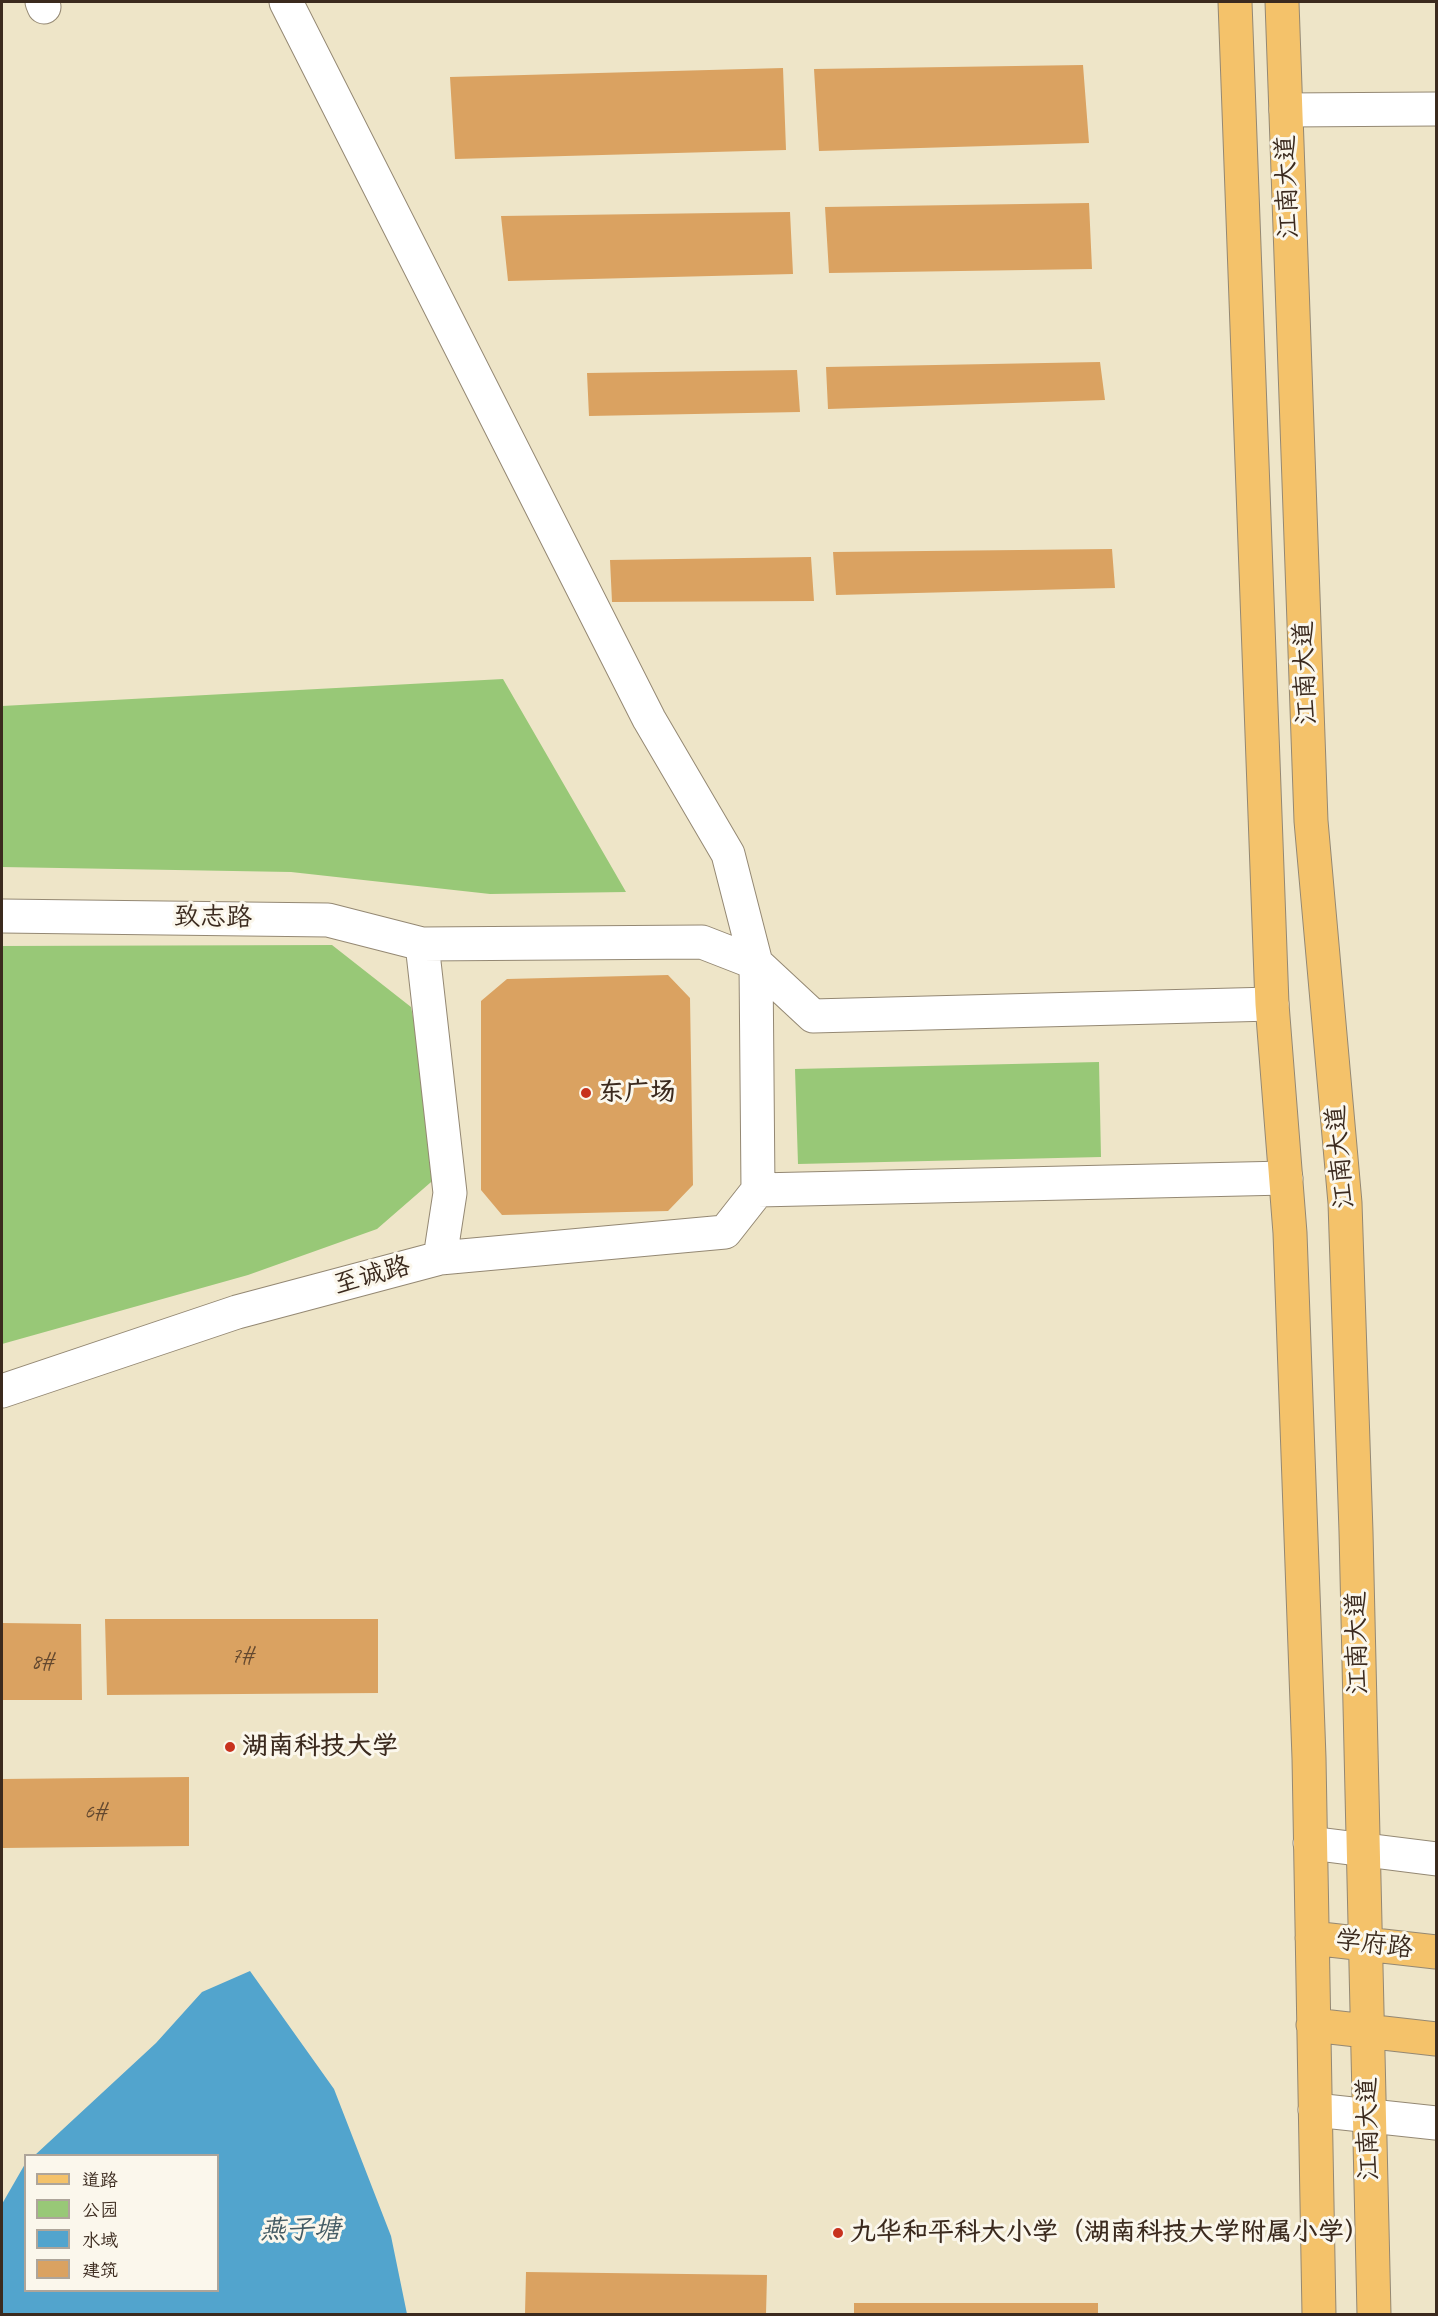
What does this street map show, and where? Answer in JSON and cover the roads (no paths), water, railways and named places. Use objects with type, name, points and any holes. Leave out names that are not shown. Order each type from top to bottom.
[{"type":"main road","name":"江南大道","points":[[1235,2],[1272,1004],[1290,1233],[1310,1843],[1319,2314]]},
{"type":"main road","name":"江南大道","points":[[1282,2],[1311,821],[1345,1203],[1374,2314]]},
{"type":"main road","name":"学府路","points":[[1312,1938],[1437,1952]]},
{"type":"main road","points":[[1313,2025],[1437,2039]]},
{"type":"street","points":[[286,2],[649,719],[728,854],[756,963],[758,1190],[725,1232],[440,1258]]},
{"type":"street","points":[[1286,110],[1437,109]]},
{"type":"street","name":"致志路","points":[[2,916],[328,920],[422,944],[702,942],[756,963]]},
{"type":"street","name":"至诚路","points":[[2,1391],[237,1312],[440,1258],[450,1193],[422,944]]},
{"type":"street","points":[[756,963],[813,1016],[1272,1004]]},
{"type":"street","points":[[758,1190],[1286,1178]]},
{"type":"street","points":[[1310,1843],[1437,1859]]},
{"type":"street","points":[[1315,2110],[1437,2123]]},
{"type":"water","name":"燕子塘","points":[[250,1971],[334,2089],[391,2236],[407,2314],[2,2314],[2,2204],[24,2166],[24,2292],[219,2292],[219,2154],[36,2154],[156,2043],[202,1992]]},
{"type":"place","name":"东广场","points":[[586,1093]]},
{"type":"place","name":"湖南科技大学","points":[[230,1747]]},
{"type":"place","name":"九华和平科大小学（湖南科技大学附属小学）","points":[[838,2233]]}]
